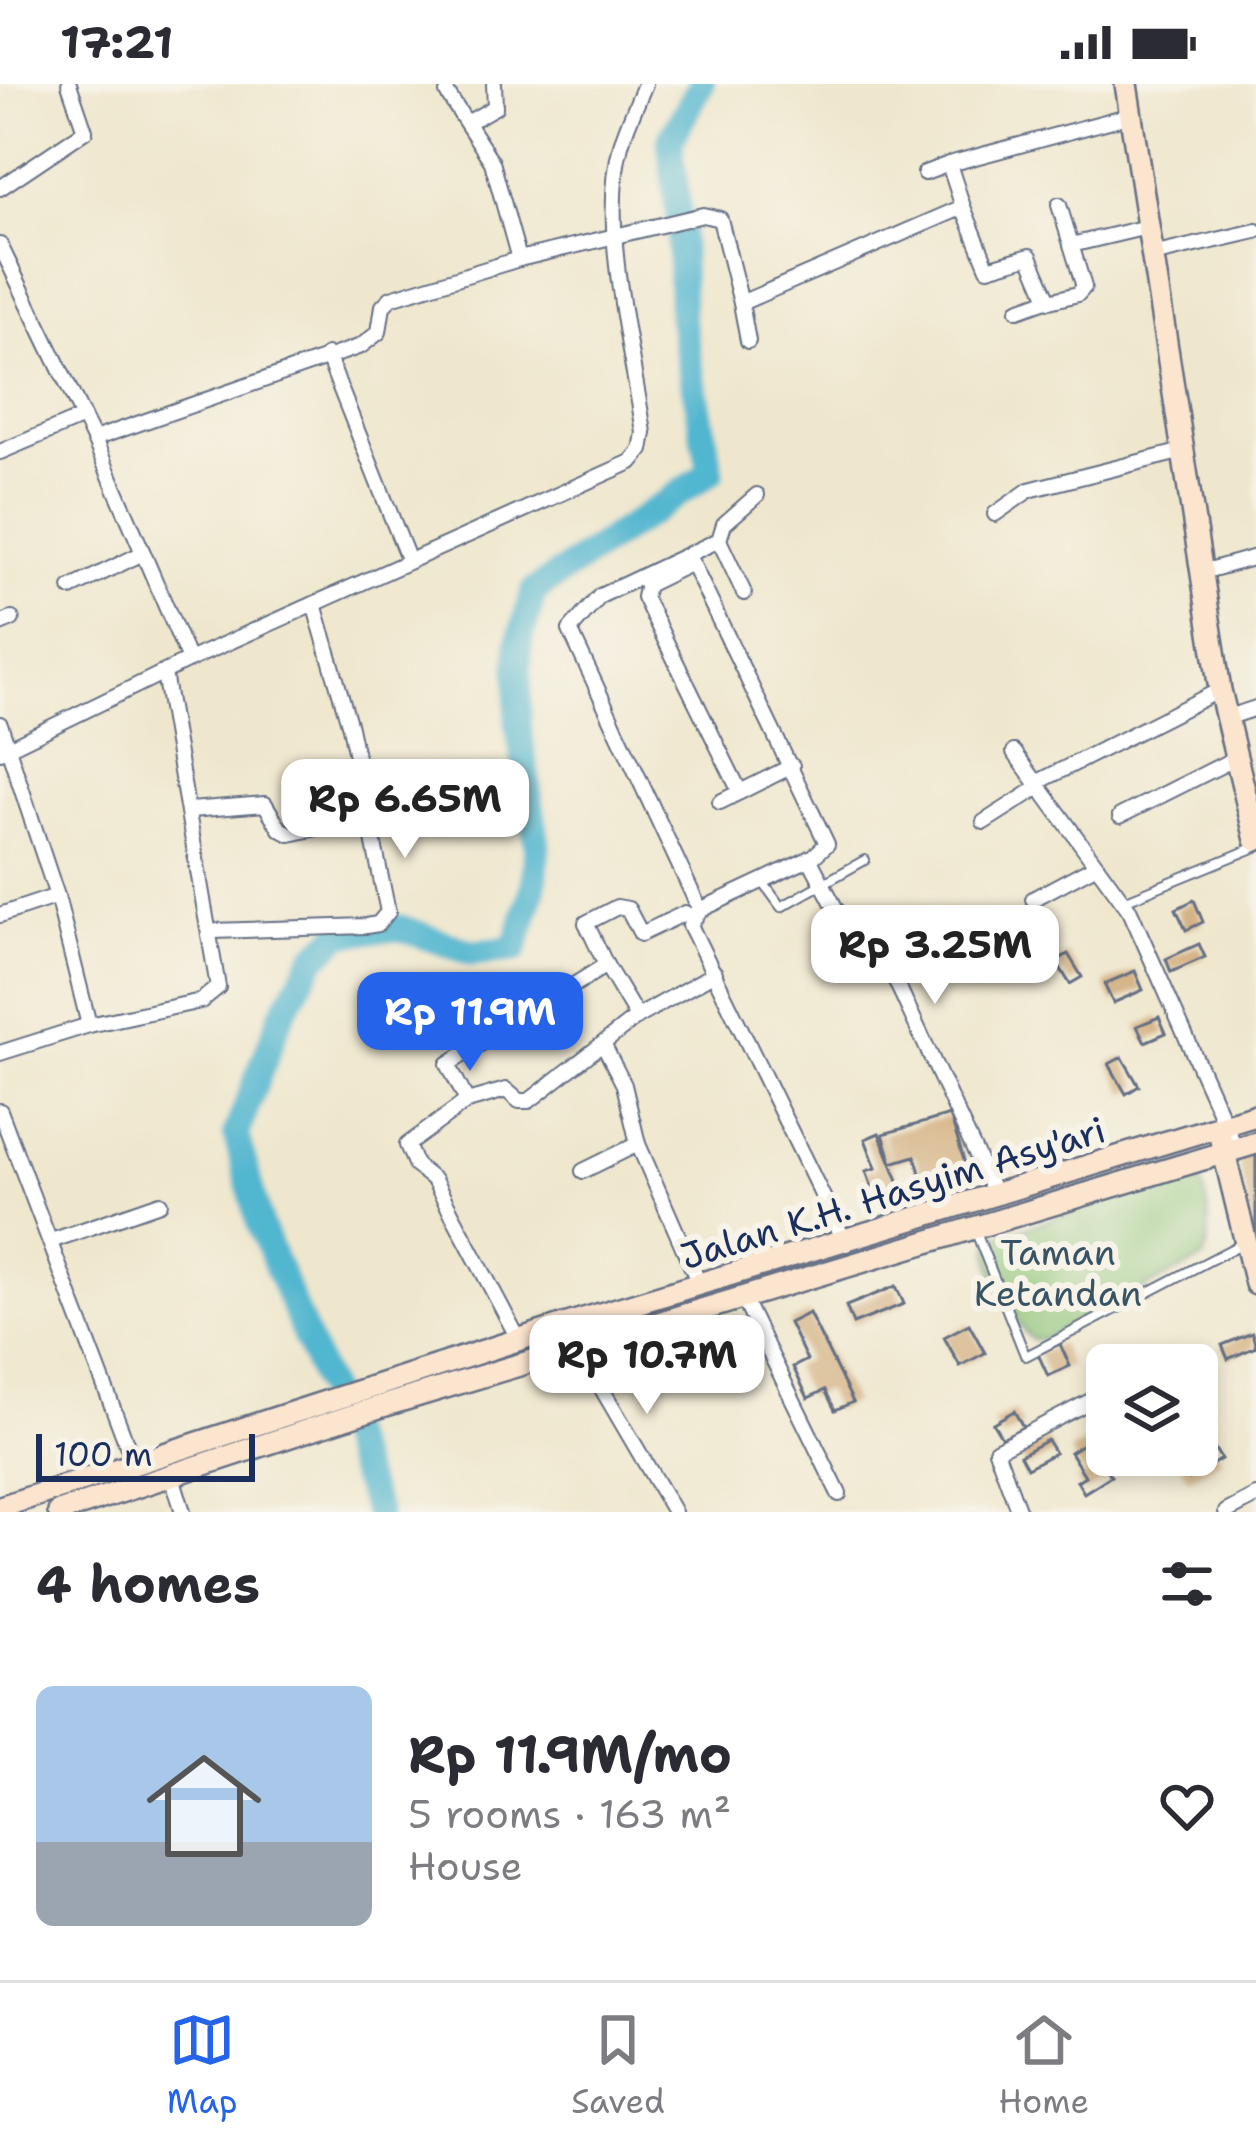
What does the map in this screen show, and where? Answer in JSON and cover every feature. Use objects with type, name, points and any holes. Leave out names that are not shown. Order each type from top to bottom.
[{"type":"main road","points":[[1126,84],[1220,690],[1256,843]]},
{"type":"main road","name":"Jalan K.H. Hasyim Asy'ari","points":[[59,1512],[169,1466],[373,1398],[519,1340],[846,1244],[1256,1115]]},
{"type":"main road","points":[[1221,1127],[1239,1148],[1246,1241],[1256,1284]]},
{"type":"main road","name":"Jalan K.H. Hasyim Asy'ari","points":[[373,1398],[578,1348],[1239,1148]]},
{"type":"main road","name":"Jalan K.H. Hasyim Asy'ari","points":[[0,1507],[135,1466],[169,1466]]},
{"type":"street","points":[[0,188],[85,131],[69,84]]},
{"type":"street","points":[[467,123],[495,107],[494,84]]},
{"type":"street","points":[[5,750],[188,660],[616,470],[641,450],[644,433],[617,238],[618,160],[645,84]]},
{"type":"street","points":[[446,93],[492,162],[519,260]]},
{"type":"street","points":[[925,173],[1131,115]]},
{"type":"street","points":[[949,164],[988,268],[1030,256],[1046,300]]},
{"type":"street","points":[[1018,310],[1082,292],[1059,205]]},
{"type":"street","points":[[741,303],[963,207]]},
{"type":"street","points":[[94,439],[373,339],[391,298],[519,260],[689,219],[720,219],[748,341]]},
{"type":"street","points":[[1071,245],[1147,227]]},
{"type":"street","points":[[1152,255],[1256,231]]},
{"type":"street","points":[[0,245],[94,439],[188,660]]},
{"type":"street","points":[[326,356],[409,561]]},
{"type":"street","points":[[0,452],[83,417]]},
{"type":"street","points":[[995,514],[1029,490],[1183,451]]},
{"type":"street","points":[[740,792],[644,597],[647,584],[719,540],[724,524],[757,495]]},
{"type":"street","points":[[719,540],[744,593]]},
{"type":"street","points":[[71,588],[143,553]]},
{"type":"street","points":[[1202,572],[1256,557]]},
{"type":"street","points":[[637,1017],[586,923],[628,908],[641,934],[809,859],[826,844],[689,559]]},
{"type":"street","points":[[689,559],[600,596],[570,630],[695,913],[715,973],[846,1244]]},
{"type":"street","points":[[212,931],[378,924],[388,912],[350,727],[314,604]]},
{"type":"street","points":[[0,1054],[88,1025],[211,996],[219,973],[164,673]]},
{"type":"street","points":[[984,822],[1037,785],[1220,690]]},
{"type":"street","points":[[1226,718],[1256,708]]},
{"type":"street","points":[[0,724],[57,896],[88,1025]]},
{"type":"street","points":[[1014,752],[1093,867],[1111,880],[1124,901],[1221,1127]]},
{"type":"street","points":[[1120,816],[1236,758]]},
{"type":"street","points":[[720,802],[792,766]]},
{"type":"street","points":[[190,810],[265,804],[280,829],[290,834],[369,816]]},
{"type":"street","points":[[809,859],[850,935],[867,934],[882,951],[996,1197]]},
{"type":"street","points":[[1033,898],[1093,867]]},
{"type":"street","points":[[0,915],[57,896]]},
{"type":"street","points":[[466,1101],[448,1064],[605,965]]},
{"type":"street","points":[[519,1340],[434,1180],[406,1153],[406,1145],[466,1101],[506,1090],[519,1101],[529,1101],[637,1017],[715,973]]},
{"type":"street","points":[[604,1044],[624,1084],[638,1144],[700,1286]]},
{"type":"street","points":[[0,1112],[135,1466]]},
{"type":"street","points":[[584,1171],[638,1144]]},
{"type":"street","points":[[50,1241],[160,1203]]},
{"type":"street","points":[[743,1298],[838,1494]]},
{"type":"street","points":[[578,1348],[674,1512]]},
{"type":"street","points":[[1019,1512],[996,1450],[1086,1403]]},
{"type":"street","points":[[169,1466],[183,1512]]},
{"type":"street","points":[[1226,1512],[1256,1496]]},
{"type":"lane","points":[[1124,901],[1256,843]]},
{"type":"lane","points":[[762,880],[778,907],[865,860]]},
{"type":"lane","points":[[975,1228],[1027,1358],[1246,1241]]},
{"type":"green space","name":"Taman Ketandan","points":[[1195,1174],[1208,1215],[1203,1259],[1044,1339],[1031,1339],[995,1276],[992,1238]]},
{"type":"building","points":[[1194,900],[1203,922],[1186,930],[1176,909]]},
{"type":"building","points":[[1199,944],[1205,957],[1171,972],[1166,959]]},
{"type":"building","points":[[1068,954],[1082,977],[1070,984],[1056,961]]},
{"type":"building","points":[[1135,971],[1143,990],[1113,1003],[1104,984]]},
{"type":"building","points":[[1159,1017],[1166,1033],[1145,1042],[1137,1026]]},
{"type":"building","points":[[1122,1057],[1139,1086],[1126,1094],[1109,1064]]},
{"type":"building","points":[[950,1115],[966,1167],[922,1180],[915,1156],[892,1163],[883,1134]]},
{"type":"building","points":[[879,1133],[901,1188],[876,1198],[866,1171],[876,1168],[865,1139]]},
{"type":"building","points":[[1256,1151],[1256,1233],[1254,1233],[1237,1157]]},
{"type":"building","points":[[896,1286],[904,1304],[853,1324],[846,1306]]},
{"type":"building","points":[[809,1313],[853,1402],[835,1410],[825,1390],[808,1398],[793,1367],[807,1360],[789,1323]]},
{"type":"building","points":[[969,1324],[985,1353],[960,1366],[944,1337]]},
{"type":"building","points":[[1252,1333],[1256,1347],[1228,1359],[1222,1345]]},
{"type":"building","points":[[1060,1344],[1070,1366],[1048,1376],[1038,1354]]},
{"type":"building","points":[[1014,1411],[1023,1427],[1002,1438],[993,1423]]},
{"type":"building","points":[[1047,1440],[1055,1453],[1027,1468],[1020,1455]]},
{"type":"building","points":[[1086,1442],[1086,1476],[1111,1476],[1084,1493],[1077,1481],[1085,1476],[1070,1452]]},
{"type":"waterway","points":[[377,1512],[260,1225],[236,1134],[281,1016],[314,958],[341,933],[401,928],[473,953],[515,949],[534,886],[537,844],[518,723],[519,643],[534,591],[711,472],[681,317],[680,228],[670,141],[701,84]]}]
